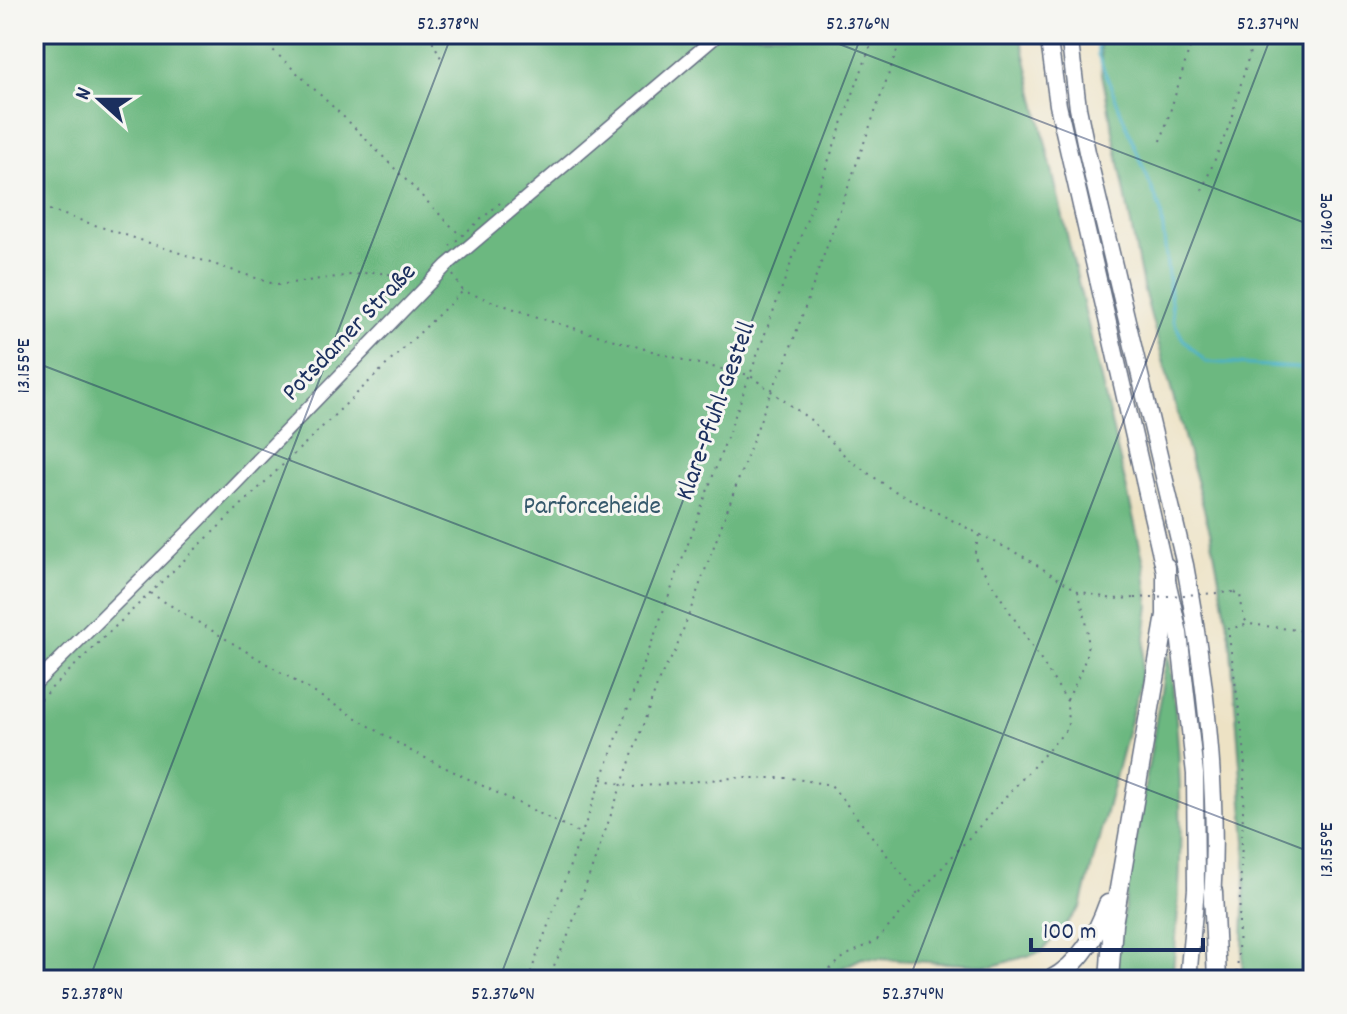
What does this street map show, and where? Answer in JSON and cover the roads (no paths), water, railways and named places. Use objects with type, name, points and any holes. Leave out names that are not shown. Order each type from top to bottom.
[{"type":"highway","points":[[1048,34],[1061,120],[1179,633],[1195,774],[1196,889],[1188,980]]},
{"type":"highway","points":[[1069,34],[1087,152],[1185,565],[1196,627],[1212,767],[1217,980]]},
{"type":"highway","points":[[1109,980],[1113,924],[1166,615],[1166,567]]},
{"type":"highway","points":[[1050,980],[1083,953],[1102,924],[1125,856]]},
{"type":"highway","points":[[1207,980],[1213,892]]},
{"type":"street","name":"Potsdamer Straße","points":[[34,685],[185,535],[447,265],[719,34]]},
{"type":"waterway","points":[[1097,34],[1098,55],[1161,211],[1173,320],[1183,339],[1206,362],[1313,369]]},
{"type":"park label","name":"Parforceheide","points":[[592,507]]}]
